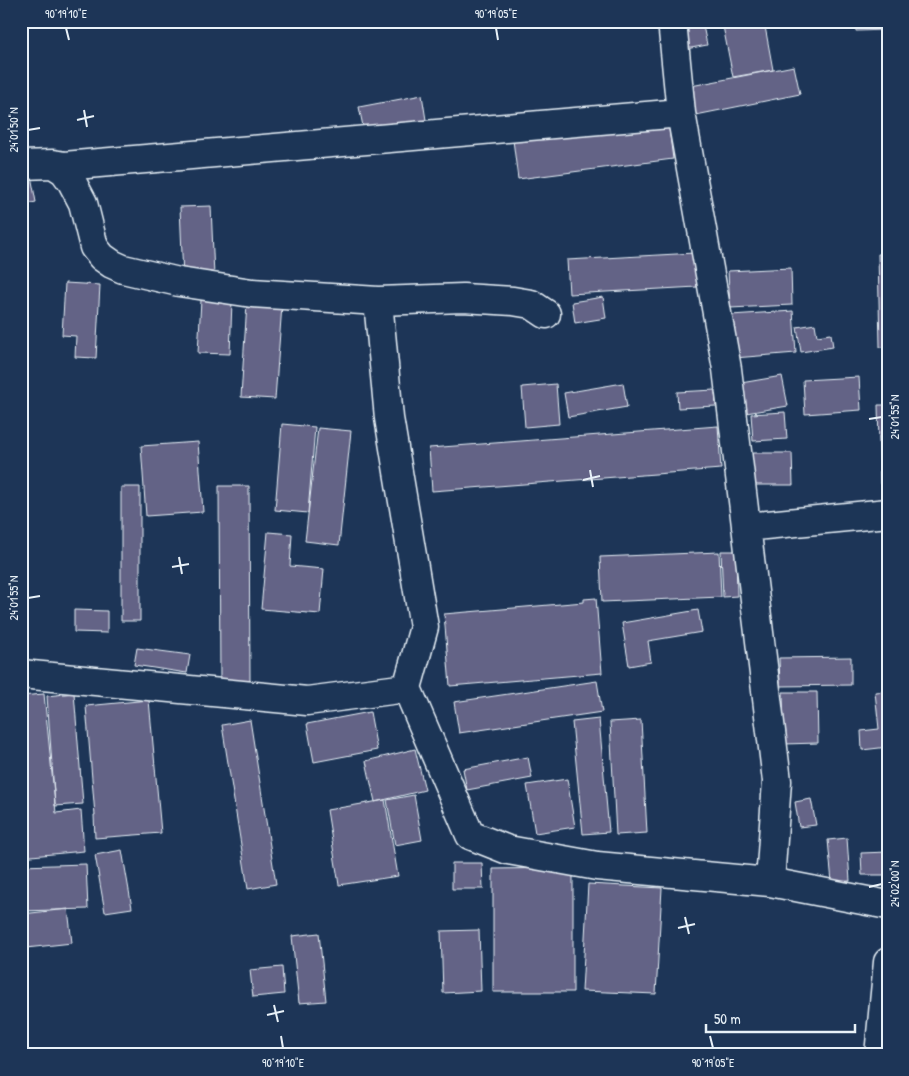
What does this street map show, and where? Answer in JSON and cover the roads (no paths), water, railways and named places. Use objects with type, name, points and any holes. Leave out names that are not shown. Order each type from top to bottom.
[{"type":"street","points":[[672,21],[681,114],[727,369],[777,781],[770,882]]},
{"type":"street","points":[[21,165],[53,164],[64,166],[681,114]]},
{"type":"street","points":[[53,164],[64,171],[83,203],[94,247],[112,264],[123,269],[179,282],[252,293],[378,302],[462,298],[513,301],[531,304],[546,314]]},
{"type":"street","points":[[378,302],[389,418],[424,627],[407,688],[470,835],[508,850],[598,866],[770,882],[888,905]]},
{"type":"street","points":[[746,527],[888,513]]},
{"type":"street","points":[[21,674],[307,701],[407,688]]},
{"type":"street","points":[[879,1055],[888,962]]}]
